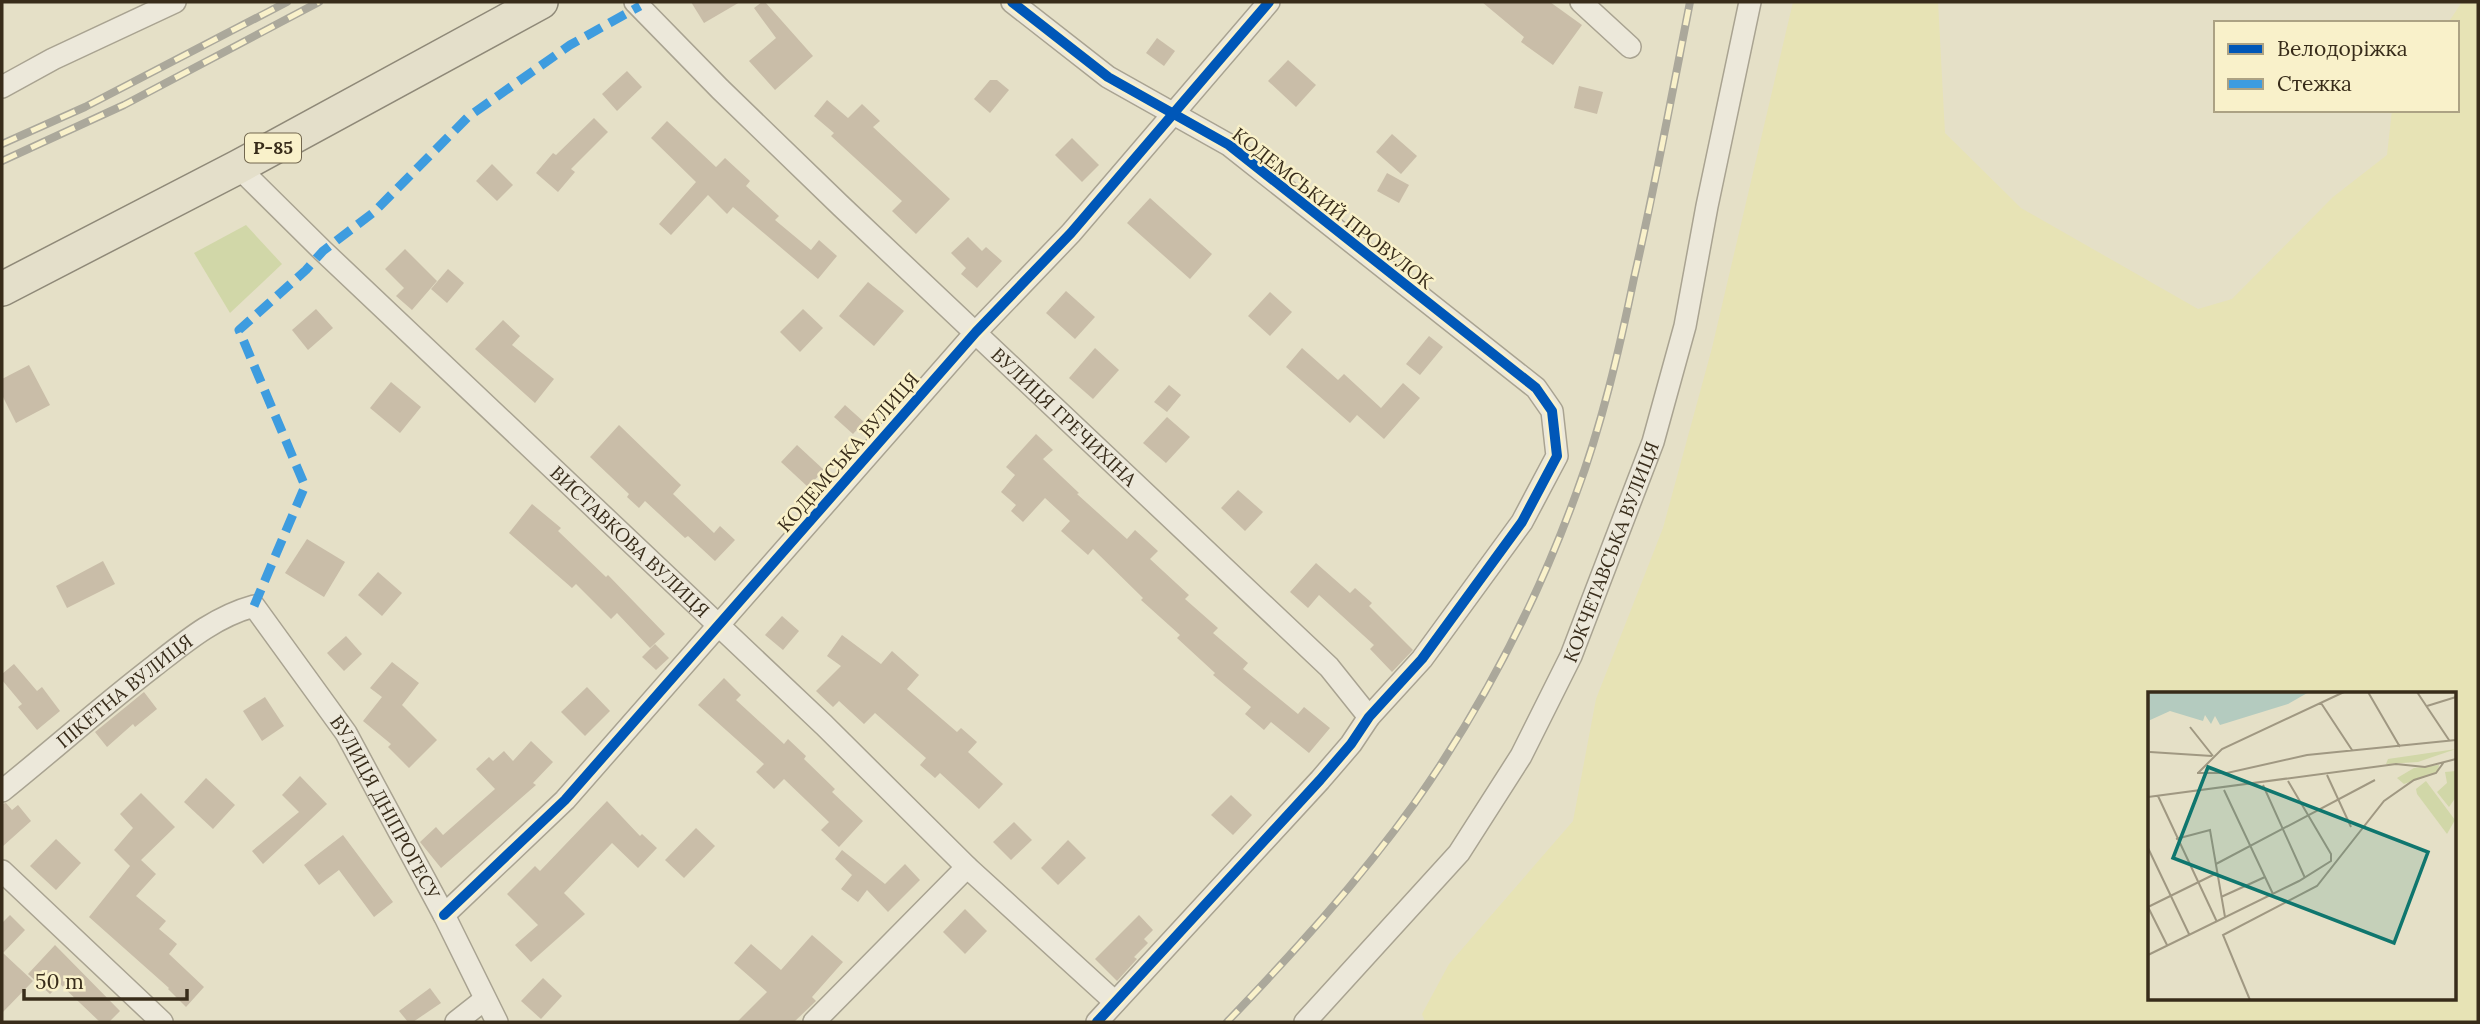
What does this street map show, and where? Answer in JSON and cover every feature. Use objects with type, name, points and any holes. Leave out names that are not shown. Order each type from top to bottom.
[{"type":"main road","name":"Р-85","points":[[2,289],[238,167],[541,2]]},
{"type":"street","points":[[2,87],[53,59],[175,2]]},
{"type":"street","name":"ВУЛИЦЯ ГРЕЧИХІНА","points":[[635,2],[719,89],[976,332],[1046,402],[1329,667],[1369,717]]},
{"type":"street","name":"КОДЕМСЬКИЙ ПРОВУЛОК","points":[[1012,2],[1108,77],[1229,145],[1536,388],[1552,411],[1557,456],[1522,522],[1422,659],[1369,717]]},
{"type":"street","name":"КОДЕМСЬКА ВУЛИЦЯ","points":[[444,915],[565,800],[976,332],[1071,233],[1269,2]]},
{"type":"street","points":[[1581,2],[1630,47]]},
{"type":"street","name":"КОКЧЕТАВСЬКА ВУЛИЦЯ","points":[[1305,1022],[1460,853],[1521,756],[1571,656],[1653,442],[1685,326],[1750,2]]},
{"type":"street","name":"ВИСТАВКОВА ВУЛИЦЯ","points":[[238,167],[323,251],[824,725],[967,867],[1115,1002]]},
{"type":"street","name":"ПІКЕТНА ВУЛИЦЯ","points":[[2,791],[133,683],[211,623],[233,611],[254,606]]},
{"type":"street","name":"ВУЛИЦЯ ДНІПРОГЕСУ","points":[[254,606],[346,733],[444,915],[497,1022]]},
{"type":"street","points":[[1097,1022],[1320,780],[1351,744],[1369,717]]},
{"type":"street","points":[[814,1022],[967,867]]},
{"type":"street","points":[[2,871],[162,1022]]},
{"type":"street","points":[[456,1022],[484,1000]]},
{"type":"shaded area","points":[[1793,2],[1938,2],[1945,133],[2021,208],[2198,309],[2232,299],[2333,197],[2387,155],[2392,112],[2459,112],[2459,21],[2449,21],[2462,2],[2478,2],[2478,1022],[1425,1022],[1422,1014],[1449,964],[1573,821],[1596,699],[1663,528],[1712,348]]},
{"type":"green space","points":[[246,225],[282,264],[230,313],[194,253]]},
{"type":"building","points":[[691,2],[740,2],[704,23]]},
{"type":"building","points":[[765,2],[813,56],[775,90],[749,61],[776,38],[754,8]]},
{"type":"building","points":[[1482,2],[1550,2],[1582,25],[1553,65],[1521,42],[1524,37]]},
{"type":"building","points":[[1157,38],[1175,51],[1164,66],[1146,53]]},
{"type":"building","points":[[1288,60],[1316,85],[1296,107],[1268,81]]},
{"type":"building","points":[[627,71],[642,87],[617,111],[602,94]]},
{"type":"building","points":[[990,80],[997,80],[1009,90],[990,113],[974,99]]},
{"type":"building","points":[[1579,86],[1603,92],[1597,114],[1574,108]]},
{"type":"building","points":[[827,100],[848,118],[862,104],[880,121],[873,127],[950,199],[916,234],[892,211],[902,201],[831,136],[834,133],[814,116]]},
{"type":"building","points":[[594,118],[608,132],[571,169],[575,172],[558,192],[536,173],[553,153],[556,155]]},
{"type":"building","points":[[667,121],[716,167],[725,158],[750,181],[746,186],[779,216],[775,220],[811,250],[819,240],[837,256],[818,279],[733,207],[727,214],[708,195],[671,235],[659,224],[696,182],[651,138]]},
{"type":"building","points":[[1392,134],[1417,156],[1401,174],[1376,152]]},
{"type":"building","points":[[1072,138],[1099,165],[1082,182],[1055,155]]},
{"type":"building","points":[[492,164],[513,185],[497,201],[476,181]]},
{"type":"building","points":[[1387,173],[1409,185],[1399,203],[1377,191]]},
{"type":"building","points":[[1150,198],[1212,254],[1190,279],[1127,223]]},
{"type":"building","points":[[968,237],[982,251],[986,247],[1002,261],[977,288],[961,274],[966,268],[951,253]]},
{"type":"building","points":[[405,249],[437,281],[412,310],[396,296],[404,288],[385,269]]},
{"type":"building","points":[[448,269],[464,283],[447,303],[431,289]]},
{"type":"building","points":[[868,282],[904,311],[874,346],[839,316]]},
{"type":"building","points":[[1066,291],[1095,317],[1075,339],[1046,313]]},
{"type":"building","points":[[1270,292],[1292,312],[1270,336],[1248,316]]},
{"type":"building","points":[[316,309],[333,328],[308,350],[292,330]]},
{"type":"building","points":[[803,309],[823,328],[800,352],[780,332]]},
{"type":"building","points":[[503,320],[520,336],[512,345],[554,379],[535,403],[475,349]]},
{"type":"building","points":[[1429,336],[1443,347],[1420,375],[1406,364]]},
{"type":"building","points":[[1095,348],[1119,370],[1093,399],[1069,378]]},
{"type":"building","points":[[1302,348],[1338,380],[1344,374],[1381,408],[1403,383],[1420,398],[1384,439],[1357,415],[1350,423],[1286,367]]},
{"type":"building","points":[[29,365],[50,405],[16,423],[2,395],[2,379]]},
{"type":"building","points":[[391,382],[421,407],[400,433],[370,408]]},
{"type":"building","points":[[1169,385],[1181,395],[1167,412],[1154,402]]},
{"type":"building","points":[[845,405],[864,422],[853,434],[834,417]]},
{"type":"building","points":[[1167,417],[1190,437],[1166,463],[1143,443]]},
{"type":"building","points":[[619,425],[681,485],[673,494],[714,533],[720,526],[735,540],[715,561],[645,501],[639,508],[627,497],[629,494],[590,457]]},
{"type":"building","points":[[1036,434],[1053,450],[1043,459],[1079,493],[1077,494],[1127,539],[1135,530],[1158,551],[1150,559],[1189,595],[1185,599],[1218,628],[1213,633],[1248,663],[1243,669],[1298,714],[1304,707],[1330,728],[1309,753],[1271,722],[1264,730],[1245,714],[1251,707],[1213,675],[1215,673],[1177,638],[1180,635],[1141,600],[1143,598],[1093,549],[1088,555],[1061,531],[1070,521],[1045,498],[1023,522],[1011,511],[1016,505],[1001,492],[1015,475],[1006,467]]},
{"type":"building","points":[[797,445],[824,470],[808,487],[781,462]]},
{"type":"building","points":[[1238,490],[1263,512],[1245,531],[1221,508]]},
{"type":"building","points":[[532,504],[561,528],[558,531],[606,577],[608,575],[665,634],[650,648],[617,613],[611,619],[576,584],[572,588],[509,533]]},
{"type":"building","points":[[307,539],[345,562],[324,597],[285,573]]},
{"type":"building","points":[[103,561],[115,584],[67,608],[56,586]]},
{"type":"building","points":[[1316,563],[1350,593],[1355,588],[1372,603],[1369,606],[1413,650],[1392,672],[1370,649],[1374,645],[1319,595],[1308,608],[1290,592]]},
{"type":"building","points":[[378,572],[402,593],[382,616],[358,595]]},
{"type":"building","points":[[782,616],[799,631],[783,650],[765,635]]},
{"type":"building","points":[[842,635],[881,664],[892,651],[919,675],[907,689],[957,732],[961,728],[977,742],[968,752],[1003,784],[979,809],[940,773],[935,778],[920,765],[926,758],[875,713],[864,724],[839,701],[833,707],[816,691],[841,666],[827,656]]},
{"type":"building","points":[[346,636],[362,654],[344,671],[327,653]]},
{"type":"building","points":[[655,644],[669,658],[656,670],[642,657]]},
{"type":"building","points":[[392,662],[419,683],[402,705],[437,740],[409,768],[388,747],[391,744],[363,721],[382,697],[370,688]]},
{"type":"building","points":[[14,664],[37,691],[42,687],[60,711],[37,730],[18,707],[22,704],[2,680],[2,674]]},
{"type":"building","points":[[724,678],[741,695],[736,700],[784,744],[788,739],[806,756],[804,759],[835,789],[832,792],[863,821],[839,847],[821,830],[829,822],[784,779],[774,789],[756,772],[764,764],[698,705]]},
{"type":"building","points":[[587,687],[610,711],[585,736],[561,712]]},
{"type":"building","points":[[144,692],[157,709],[135,727],[133,724],[107,747],[95,732]]},
{"type":"building","points":[[265,697],[284,726],[262,741],[243,711]]},
{"type":"building","points":[[531,741],[553,762],[533,783],[536,785],[441,868],[420,842],[436,827],[443,835],[495,789],[476,769],[489,757],[493,761],[504,751],[513,761]]},
{"type":"building","points":[[300,776],[327,804],[263,864],[252,851],[299,812],[282,795]]},
{"type":"building","points":[[206,778],[235,805],[213,829],[184,802]]},
{"type":"building","points":[[141,793],[175,827],[141,860],[156,874],[136,896],[166,921],[159,929],[177,944],[169,954],[204,987],[186,1007],[169,988],[89,917],[130,866],[114,850],[133,828],[120,814]]},
{"type":"building","points":[[1231,795],[1252,815],[1233,835],[1211,815]]},
{"type":"building","points":[[607,801],[640,836],[642,834],[657,848],[638,868],[612,843],[564,893],[585,914],[531,962],[515,945],[538,925],[507,894],[535,866],[540,871]]},
{"type":"building","points":[[6,803],[12,810],[18,805],[31,821],[2,847],[2,804]]},
{"type":"building","points":[[1014,822],[1032,840],[1011,860],[993,842]]},
{"type":"building","points":[[696,828],[715,846],[684,878],[665,860]]},
{"type":"building","points":[[343,835],[393,902],[374,917],[339,870],[319,885],[304,865]]},
{"type":"building","points":[[56,839],[81,863],[56,890],[30,866]]},
{"type":"building","points":[[1068,840],[1086,858],[1058,885],[1041,868]]},
{"type":"building","points":[[842,850],[885,884],[905,864],[920,880],[888,912],[867,890],[858,902],[841,889],[852,875],[835,859]]},
{"type":"building","points":[[965,909],[987,931],[965,954],[943,932]]},
{"type":"building","points":[[10,915],[25,930],[3,953],[33,981],[2,1013],[2,923]]},
{"type":"building","points":[[1139,915],[1153,930],[1144,939],[1148,943],[1134,957],[1137,959],[1117,981],[1095,959]]},
{"type":"building","points":[[812,935],[843,962],[812,997],[816,1001],[794,1022],[737,1022],[767,992],[734,963],[751,944],[781,970]]},
{"type":"building","points":[[55,945],[120,1011],[109,1022],[100,1022],[60,984],[50,994],[28,974]]},
{"type":"building","points":[[543,978],[562,996],[541,1019],[521,1001]]},
{"type":"building","points":[[430,988],[441,1003],[413,1022],[408,1022],[399,1011]]},
{"type":"railway","points":[[2,144],[85,107],[287,2]]},
{"type":"railway","points":[[2,161],[124,105],[319,2]]},
{"type":"railway","points":[[1227,1022],[1324,916],[1414,804],[1462,731],[1525,615],[1560,535],[1585,468],[1609,387],[1649,209],[1690,2]]},
{"type":"marked path","points":[[254,606],[305,486],[239,330],[306,270],[323,251],[374,212],[468,117],[570,45],[640,6]]},
{"type":"cycle path","points":[[1012,2],[1108,77],[1229,145],[1536,388],[1552,411],[1557,456],[1522,522],[1422,659],[1369,717],[1351,744],[1320,780],[1097,1022]]},
{"type":"cycle path","points":[[444,915],[565,800],[976,332],[1071,233],[1269,2]]}]
